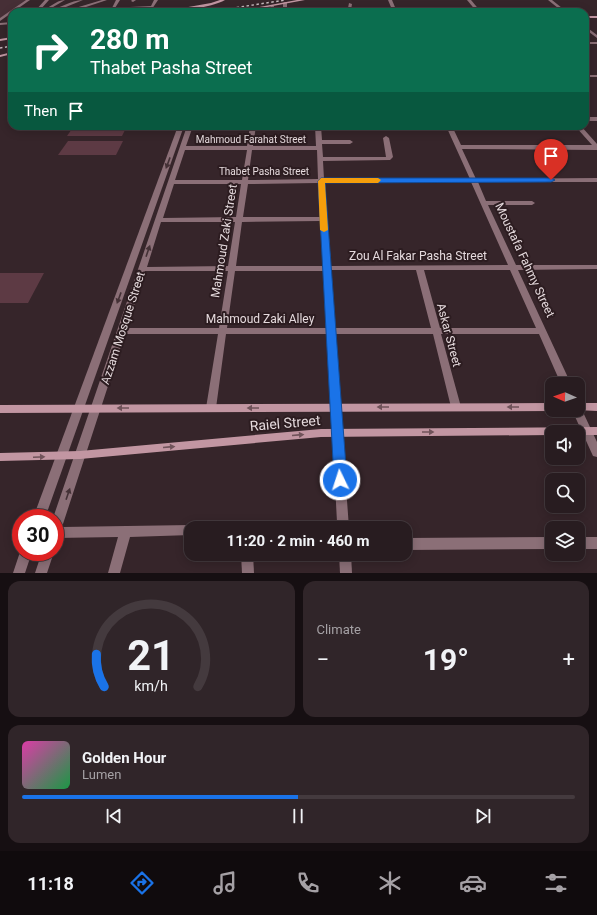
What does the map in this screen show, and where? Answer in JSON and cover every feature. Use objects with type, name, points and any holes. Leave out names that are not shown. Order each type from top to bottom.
[{"type":"street","points":[[17,8],[28,0]]},
{"type":"street","points":[[39,8],[46,0]]},
{"type":"street","points":[[49,8],[63,0]]},
{"type":"street","points":[[60,8],[81,0]]},
{"type":"street","points":[[80,8],[105,0]]},
{"type":"street","points":[[187,8],[212,4],[224,0]]},
{"type":"street","points":[[193,8],[229,0]]},
{"type":"street","points":[[263,8],[303,0]]},
{"type":"street","points":[[469,0],[476,8]]},
{"type":"street","points":[[550,0],[561,8]]},
{"type":"street","points":[[285,3],[285,8]]},
{"type":"street","points":[[97,6],[108,8]]},
{"type":"street","points":[[152,6],[138,6],[152,6]]},
{"type":"street","points":[[137,8],[152,6]]},
{"type":"street","points":[[589,30],[597,37]]},
{"type":"street","name":"Azzam Mosque Street","points":[[42,509],[180,130]]},
{"type":"street","name":"Azzam Mosque Street","points":[[62,509],[189,130]]},
{"type":"street","name":"Mahmoud Zaki Street","points":[[210,408],[252,130]]},
{"type":"street","points":[[318,130],[343,521]]},
{"type":"street","name":"Moustafa Fahmy Street","points":[[451,130],[563,377]]},
{"type":"street","points":[[581,130],[596,147]]},
{"type":"street","points":[[320,159],[388,159],[390,157],[386,138]]},
{"type":"street","name":"Mahmoud Farahat Street","points":[[183,148],[250,148],[350,142]]},
{"type":"street","points":[[459,147],[596,147]]},
{"type":"street","name":"Thabet Pasha Street","points":[[171,182],[597,180]]},
{"type":"street","points":[[485,203],[532,203]]},
{"type":"street","points":[[159,220],[324,219]]},
{"type":"street","name":"Zou Al Fakar Pasha Street","points":[[142,269],[420,269],[597,267]]},
{"type":"street","name":"Askar Street","points":[[420,269],[456,407]]},
{"type":"street","name":"Mahmoud Zaki Alley","points":[[122,331],[543,331]]},
{"type":"street","points":[[585,407],[597,406]]},
{"type":"street","name":"Raiel Street","points":[[0,409],[545,407]]},
{"type":"street","points":[[582,417],[592,431],[597,453]]},
{"type":"street","name":"Raiel Street","points":[[0,457],[80,455],[305,434],[592,431]]},
{"type":"street","points":[[64,532],[184,530]]},
{"type":"street","points":[[114,573],[125,532]]},
{"type":"street","points":[[585,543],[597,543]]},
{"type":"street","points":[[412,544],[545,544]]},
{"type":"street","points":[[19,573],[23,561]]},
{"type":"street","points":[[41,573],[45,561]]},
{"type":"street","points":[[247,561],[248,573]]},
{"type":"street","points":[[345,561],[346,573]]},
{"type":"shaded area","points":[[0,0],[26,0],[15,8],[8,8],[8,13],[0,19]]},
{"type":"shaded area","points":[[71,130],[125,130],[122,136],[67,136]]},
{"type":"shaded area","points":[[68,141],[123,141],[116,155],[58,155]]},
{"type":"shaded area","points":[[0,273],[44,273],[28,303],[0,303]]},
{"type":"railway","points":[[233,8],[286,0]]},
{"type":"railway","points":[[0,48],[8,47]]},
{"type":"slow traffic","points":[[324,230],[321,181],[378,180]]},
{"type":"route","points":[[340,480],[321,181],[551,180]]}]
